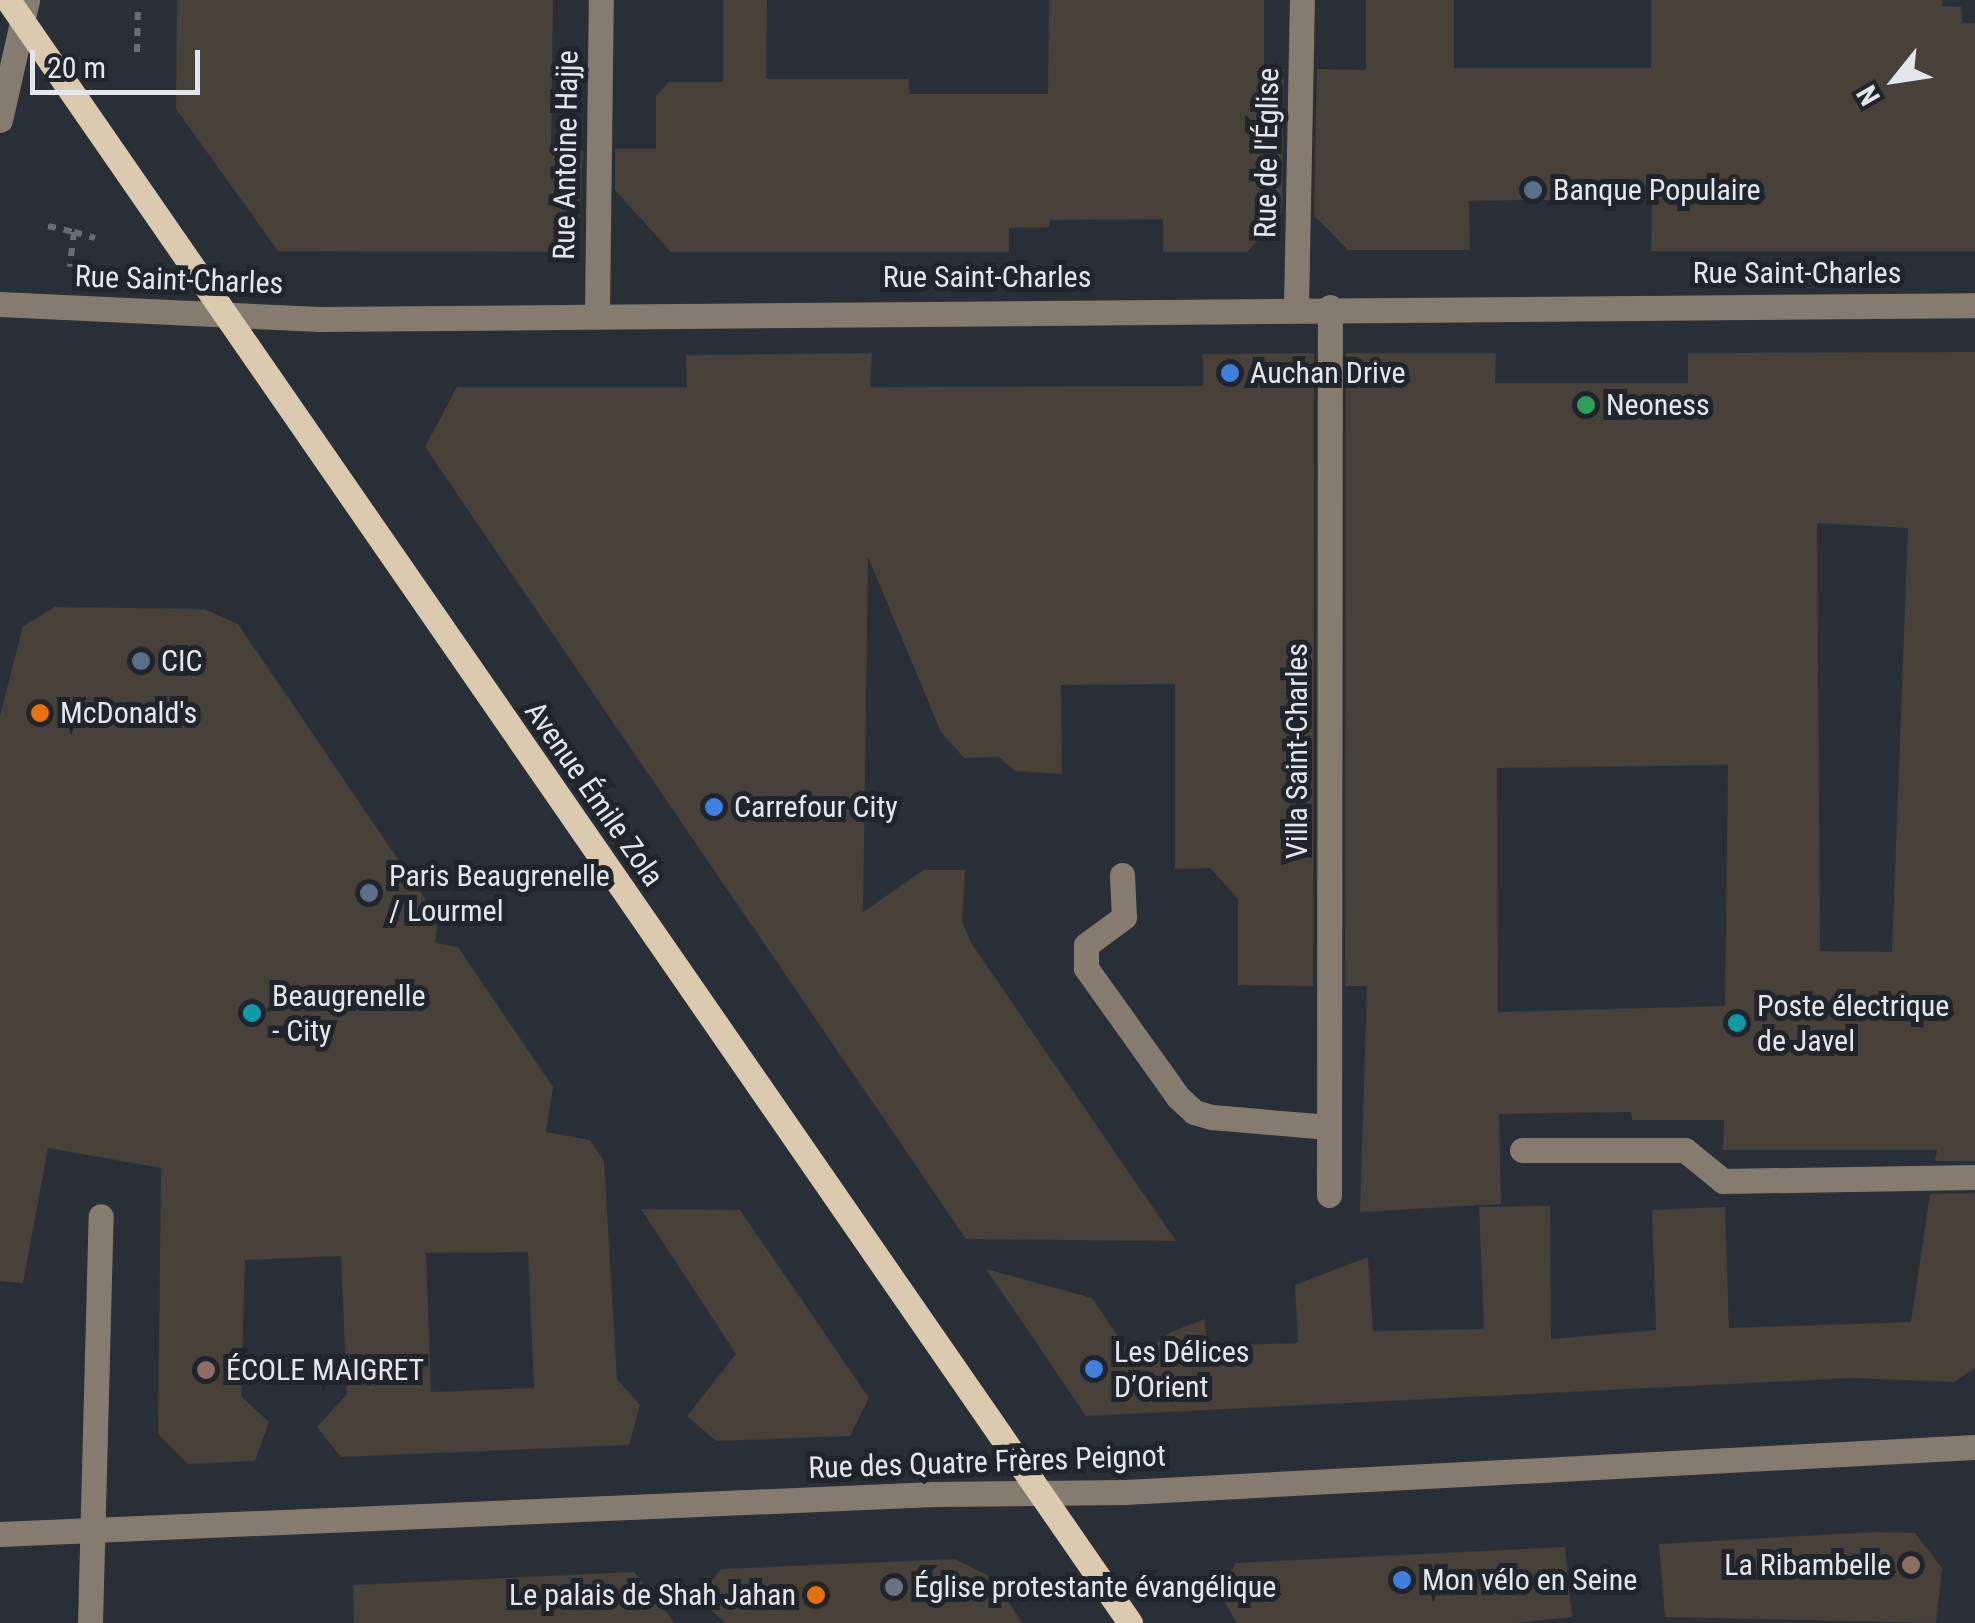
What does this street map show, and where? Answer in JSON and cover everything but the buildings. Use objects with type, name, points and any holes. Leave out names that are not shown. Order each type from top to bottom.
[{"type":"main road","name":"Avenue Émile Zola","points":[[19,7],[223,314],[1130,1623]]},
{"type":"street","name":"Rue Antoine Hajje","points":[[597,312],[602,0]]},
{"type":"street","name":"Rue de l'Église","points":[[1296,308],[1302,0]]},
{"type":"street","points":[[0,120],[19,7]]},
{"type":"street","name":"Rue Saint-Charles","points":[[0,304],[223,314],[1975,305]]},
{"type":"street","name":"Villa Saint-Charles","points":[[1329,1194],[1330,308]]},
{"type":"street","points":[[1122,875],[1124,916],[1086,945],[1086,968],[1178,1096],[1194,1112],[1212,1118],[1329,1126]]},
{"type":"street","points":[[1522,1150],[1685,1150],[1723,1181],[1975,1176]]},
{"type":"street","points":[[90,1623],[101,1216]]},
{"type":"street","name":"Rue des Quatre Frères Peignot","points":[[0,1534],[1040,1493],[1975,1448]]},
{"type":"path","points":[[137,52],[138,5]]},
{"type":"path","points":[[48,226],[94,238]]},
{"type":"path","points":[[70,269],[74,232]]},
{"type":"place","name":"Banque Populaire","points":[[1533,190]]},
{"type":"place","name":"Auchan Drive","points":[[1230,373]]},
{"type":"place","name":"Neoness","points":[[1586,405]]},
{"type":"place","name":"CIC","points":[[141,661]]},
{"type":"place","name":"McDonald's","points":[[40,713]]},
{"type":"place","name":"Carrefour City","points":[[714,807]]},
{"type":"place","name":"Paris Beaugrenelle / Lourmel","points":[[369,893]]},
{"type":"place","name":"Beaugrenelle - City","points":[[252,1013]]},
{"type":"place","name":"Poste électrique de Javel","points":[[1737,1023]]},
{"type":"place","name":"Les Délices D’Orient","points":[[1094,1369]]},
{"type":"place","name":"ÉCOLE MAIGRET","points":[[206,1370]]},
{"type":"place","name":"La Ribambelle","points":[[1911,1565]]},
{"type":"place","name":"Mon vélo en Seine","points":[[1402,1580]]},
{"type":"place","name":"Église protestante évangélique","points":[[894,1587]]},
{"type":"place","name":"Le palais de Shah Jahan","points":[[816,1595]]}]
